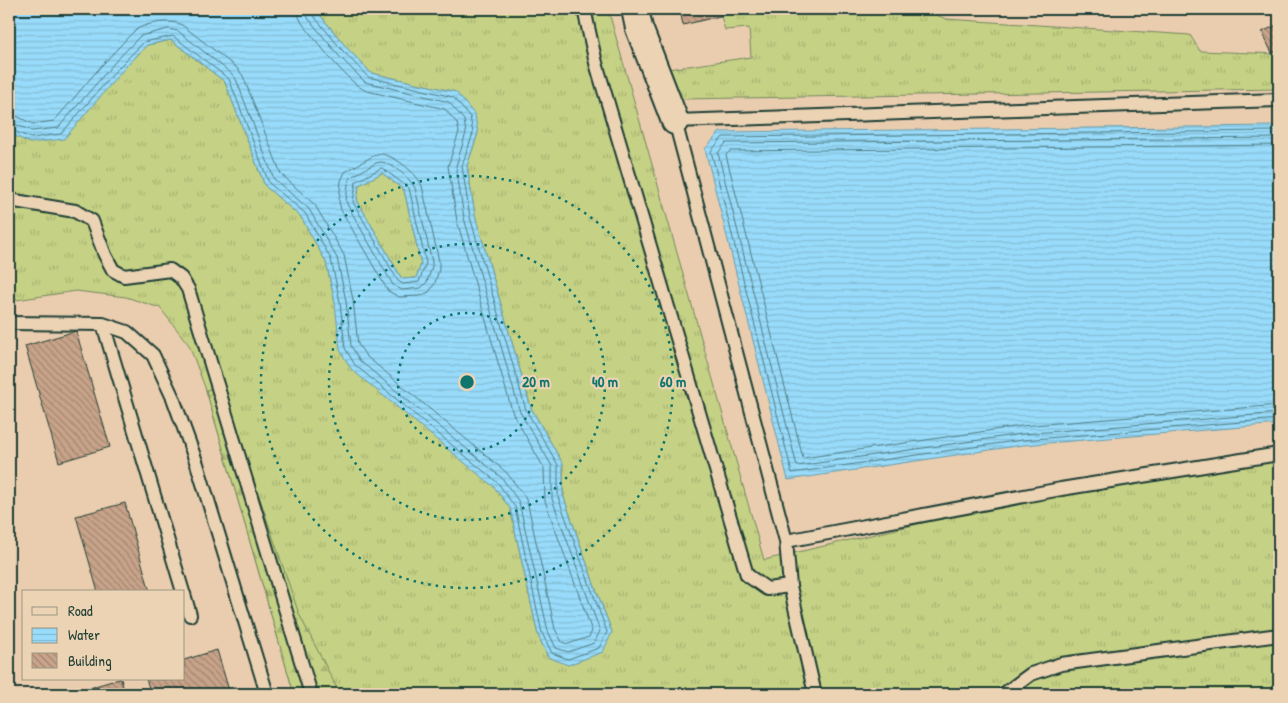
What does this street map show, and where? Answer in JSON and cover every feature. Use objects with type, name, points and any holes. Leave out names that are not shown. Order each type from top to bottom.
[{"type":"street","points":[[635,9],[639,28],[675,121]]},
{"type":"lane","points":[[584,9],[596,64],[747,575],[767,589],[790,586]]},
{"type":"lane","points":[[815,694],[790,586],[786,541],[675,121],[1279,100]]},
{"type":"lane","points":[[9,200],[75,211],[92,220],[105,255],[113,270],[124,276],[170,270],[185,283],[311,694]]},
{"type":"lane","points":[[9,323],[103,324],[127,332],[153,355],[173,398],[197,464],[266,694]]},
{"type":"lane","points":[[103,324],[182,590]]},
{"type":"lane","points":[[786,541],[1061,488],[1279,454]]},
{"type":"lane","points":[[185,599],[190,615]]},
{"type":"lane","points":[[1004,694],[1031,674],[1061,664],[1279,635]]},
{"type":"green space","points":[[315,9],[608,9],[764,560],[1085,485],[1279,460],[1279,694],[294,694],[206,390],[189,345],[160,308],[126,297],[76,291],[9,301],[9,133],[30,143],[123,70],[147,45],[171,40],[225,82],[265,186],[301,217],[326,262],[335,303],[510,508],[538,635],[548,657],[612,632],[563,495],[563,464],[531,408],[475,215],[467,166],[478,133],[456,92],[371,73],[347,48]]},
{"type":"green space","points":[[719,9],[923,9],[946,19],[1190,35],[1200,51],[1279,54],[1279,89],[681,99],[668,69],[751,57],[749,28],[725,30]]},
{"type":"green space","points":[[382,173],[404,190],[421,264],[416,278],[402,279],[357,200],[359,185]]},
{"type":"green space","points":[[222,387],[299,614],[340,694],[294,694],[206,390]]},
{"type":"water","points":[[9,9],[315,9],[347,48],[371,73],[456,92],[475,115],[478,133],[467,166],[475,215],[531,408],[563,464],[563,495],[612,632],[603,652],[568,665],[548,657],[538,635],[510,508],[494,487],[351,369],[340,350],[335,303],[326,262],[301,217],[265,186],[225,82],[171,40],[147,45],[64,139],[30,143],[9,133]],"holes":[[[382,173],[404,190],[421,264],[416,278],[402,279],[357,200],[359,185]]]},
{"type":"water","points":[[1279,126],[1279,424],[1023,445],[788,480],[705,149],[720,132]]},
{"type":"building","points":[[722,9],[724,15],[683,25],[680,10]]},
{"type":"building","points":[[1279,24],[1279,50],[1272,53],[1262,32]]},
{"type":"building","points":[[76,331],[110,447],[59,462],[25,346]]},
{"type":"building","points":[[125,503],[149,590],[97,590],[76,516]]},
{"type":"building","points":[[217,650],[230,694],[151,694],[146,680],[185,680],[185,660]]},
{"type":"building","points":[[121,680],[125,694],[68,694]]}]
